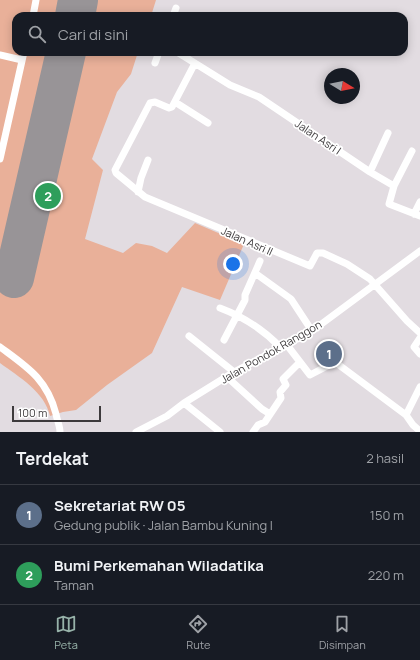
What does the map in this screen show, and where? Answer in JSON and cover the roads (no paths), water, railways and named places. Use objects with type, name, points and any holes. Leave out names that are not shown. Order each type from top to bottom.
[{"type":"street","points":[[34,12],[36,0]]},
{"type":"street","points":[[174,12],[176,8]]},
{"type":"street","points":[[0,55],[22,60]]},
{"type":"street","points":[[0,159],[23,56]]},
{"type":"street","points":[[155,63],[158,56]]},
{"type":"street","name":"Jalan Asri I","points":[[184,56],[230,85],[260,97],[370,172],[394,186]]},
{"type":"street","points":[[195,63],[175,102],[208,123]]},
{"type":"street","name":"Jalan Asri II","points":[[175,102],[170,108],[155,102],[150,103],[115,172],[138,192],[275,253],[310,266],[312,265],[315,254],[323,253],[347,264],[376,284]]},
{"type":"street","points":[[370,172],[388,132]]},
{"type":"street","points":[[412,151],[394,186],[389,204],[417,215],[420,202]]},
{"type":"street","points":[[138,192],[141,178],[148,160]]},
{"type":"street","name":"Jalan Pondok Ranggon","points":[[136,432],[166,416],[234,372],[312,331],[419,254]]},
{"type":"street","points":[[224,340],[236,314],[245,300],[245,295],[260,261]]},
{"type":"street","points":[[255,272],[290,299],[312,331]]},
{"type":"street","points":[[376,284],[407,321],[420,333]]},
{"type":"street","points":[[220,308],[236,314],[284,346],[300,362],[310,375],[335,362],[406,415],[412,425],[420,431]]},
{"type":"street","points":[[189,336],[234,372]]},
{"type":"street","points":[[420,338],[414,347],[420,354]]},
{"type":"street","points":[[0,347],[31,370],[43,383],[53,403],[60,432]]},
{"type":"street","points":[[253,432],[258,425],[265,422],[281,398],[280,392],[286,385],[283,379],[300,362]]},
{"type":"street","points":[[227,377],[262,409],[270,414]]},
{"type":"street","points":[[406,415],[420,387]]},
{"type":"street","points":[[184,403],[220,432]]},
{"type":"place","name":"Bumi Perkemahan Wiladatika","points":[[48,196]]},
{"type":"place","name":"Sekretariat RW 05","points":[[329,354]]}]
